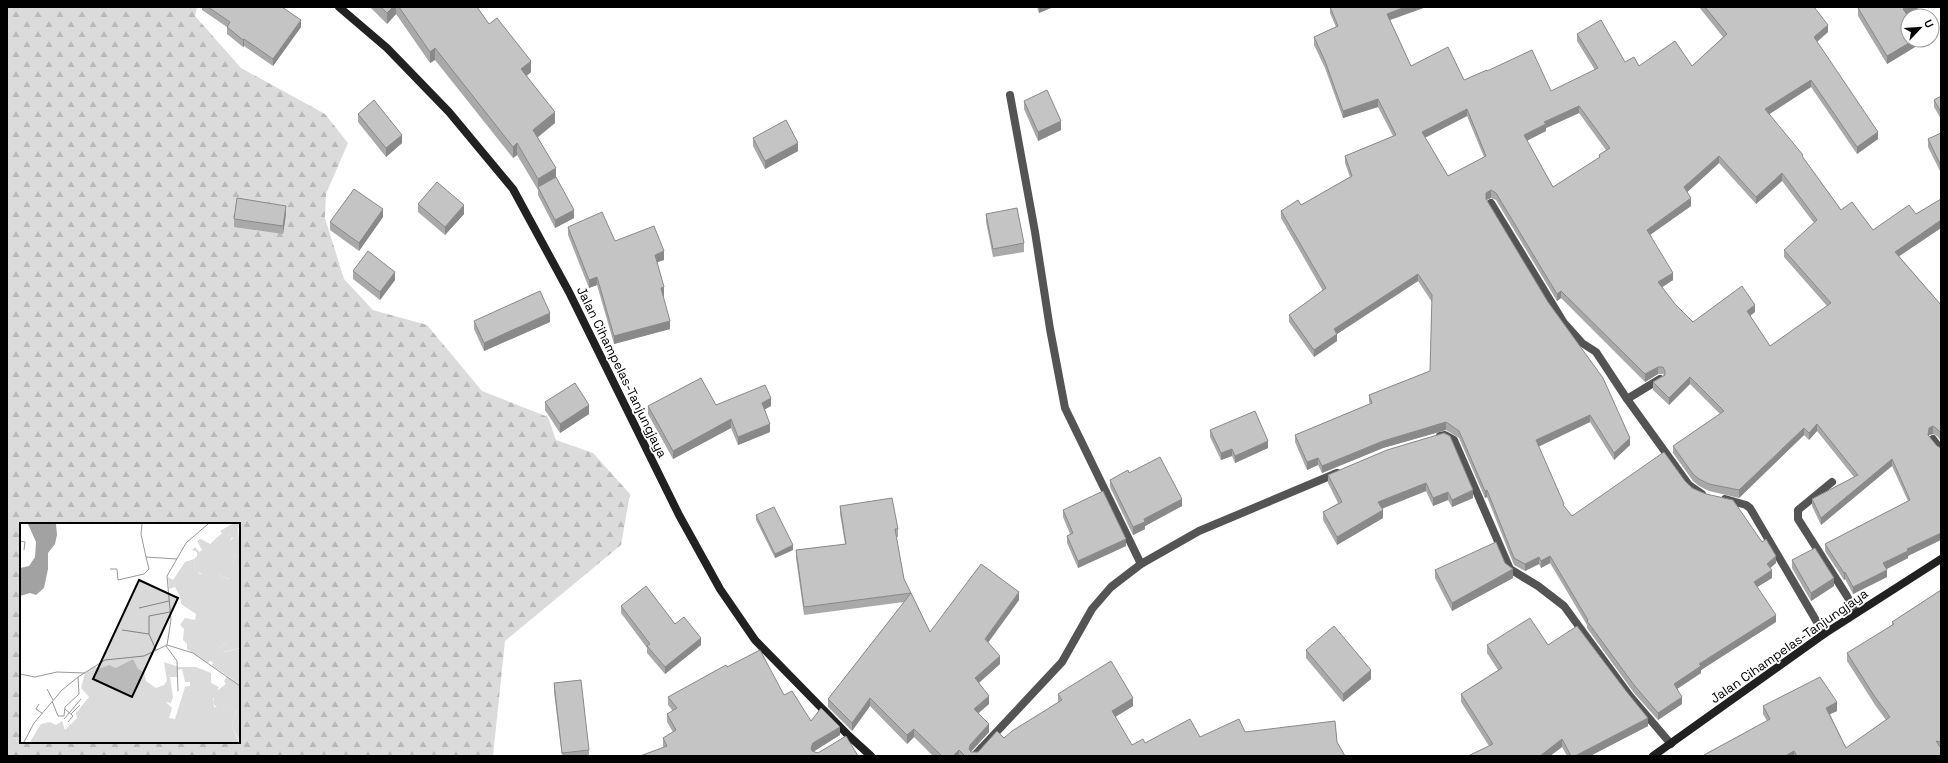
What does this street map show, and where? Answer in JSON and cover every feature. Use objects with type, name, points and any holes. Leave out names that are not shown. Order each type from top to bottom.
[{"type":"main road","name":"Jalan Cihampelas-Tanjungjaya","points":[[339,7],[387,48],[449,112],[513,190],[569,292],[679,515],[720,589],[755,640],[846,738],[872,756]]},
{"type":"main road","name":"Jalan Cihampelas-Tanjungjaya","points":[[1655,756],[1824,634],[1941,559]]},
{"type":"street","points":[[1010,95],[1065,408],[1141,564]]},
{"type":"street","points":[[1491,203],[1564,322],[1582,343],[1596,352],[1627,399],[1689,484],[1696,491],[1711,497],[1746,505],[1750,508],[1824,634]]},
{"type":"street","points":[[1627,399],[1660,380]]},
{"type":"street","points":[[1430,440],[1445,435],[1454,440],[1510,569],[1538,586],[1564,606],[1630,696],[1671,744]]},
{"type":"street","points":[[1933,439],[1941,450]]},
{"type":"street","points":[[974,756],[1062,662],[1092,609],[1111,587],[1141,564],[1199,531],[1344,470]]},
{"type":"street","points":[[1832,482],[1803,504],[1798,510],[1798,519],[1848,596],[1856,613]]},
{"type":"green space","points":[[7,7],[197,7],[195,16],[241,68],[325,114],[348,143],[326,194],[325,218],[344,279],[373,310],[427,325],[482,391],[548,417],[556,440],[593,453],[630,494],[621,545],[505,641],[493,756],[7,756]]},
{"type":"building","points":[[208,7],[282,7],[301,20],[273,59],[244,39],[243,40],[227,27],[230,22]]},
{"type":"building","points":[[381,7],[393,7],[387,13]]},
{"type":"building","points":[[399,7],[477,7],[489,24],[497,18],[531,61],[521,69],[555,112],[533,130],[556,168],[538,179],[517,143],[513,147],[435,48],[430,52]]},
{"type":"building","points":[[1330,7],[1405,7],[1387,14],[1411,66],[1448,47],[1464,80],[1532,50],[1551,91],[1598,68],[1577,34],[1601,20],[1625,62],[1634,57],[1639,66],[1675,41],[1692,66],[1727,34],[1705,7],[1814,7],[1828,25],[1814,37],[1878,132],[1857,147],[1811,80],[1765,109],[1803,155],[1802,156],[1841,210],[1852,202],[1873,230],[1909,205],[1916,214],[1941,199],[1941,220],[1895,252],[1941,305],[1941,433],[1933,426],[1929,428],[1928,435],[1937,446],[1941,448],[1941,533],[1907,549],[1908,551],[1883,563],[1887,570],[1853,587],[1845,572],[1844,573],[1825,544],[1910,500],[1892,459],[1821,518],[1812,499],[1858,475],[1817,424],[1809,433],[1804,428],[1739,490],[1709,484],[1699,479],[1693,474],[1673,446],[1724,411],[1690,377],[1669,398],[1653,382],[1665,375],[1663,367],[1658,367],[1645,374],[1561,291],[1557,294],[1496,193],[1491,190],[1486,193],[1486,199],[1548,302],[1603,378],[1630,438],[1614,453],[1590,415],[1536,440],[1564,504],[1563,505],[1572,516],[1664,452],[1685,481],[1692,488],[1706,494],[1733,500],[1762,542],[1766,539],[1776,556],[1767,564],[1772,570],[1754,582],[1776,615],[1699,664],[1701,666],[1674,684],[1682,697],[1658,713],[1634,685],[1587,621],[1588,620],[1550,556],[1541,561],[1539,557],[1525,564],[1514,558],[1487,490],[1485,491],[1459,431],[1446,422],[1383,441],[1322,466],[1318,458],[1307,462],[1295,435],[1372,403],[1369,395],[1430,371],[1432,295],[1418,274],[1334,329],[1337,334],[1314,350],[1289,315],[1326,288],[1281,211],[1298,200],[1301,205],[1352,176],[1345,156],[1396,135],[1378,99],[1343,111],[1325,61],[1314,37],[1338,26]],"holes":[[[1579,106],[1610,148],[1599,155],[1600,157],[1553,187],[1524,135],[1546,124],[1544,122]],[[1467,109],[1486,156],[1448,176],[1422,132]],[[1719,156],[1756,197],[1782,173],[1817,220],[1784,250],[1831,303],[1770,346],[1747,311],[1755,305],[1742,286],[1693,322],[1675,304],[1658,282],[1673,273],[1647,230],[1691,198],[1684,187]]]},
{"type":"building","points":[[1906,7],[1900,8],[1900,48],[1887,56],[1858,8]]},
{"type":"building","points":[[1047,90],[1061,121],[1038,132],[1024,101]]},
{"type":"building","points":[[1941,96],[1941,112],[1934,100]]},
{"type":"building","points":[[374,100],[402,135],[386,148],[358,114]]},
{"type":"building","points":[[786,120],[798,143],[765,161],[753,138]]},
{"type":"building","points":[[1941,133],[1941,166],[1928,139]]},
{"type":"building","points":[[556,177],[574,210],[555,220],[538,187]]},
{"type":"building","points":[[437,182],[464,205],[445,227],[418,204]]},
{"type":"building","points":[[354,189],[383,209],[359,243],[330,222]]},
{"type":"building","points":[[237,198],[286,206],[283,226],[234,219]]},
{"type":"building","points":[[1017,208],[1024,243],[993,249],[986,214]]},
{"type":"building","points":[[602,212],[615,241],[654,226],[664,251],[655,255],[664,287],[661,288],[670,321],[614,336],[597,277],[589,280],[568,227]]},
{"type":"building","points":[[368,251],[395,272],[380,292],[353,271]]},
{"type":"building","points":[[540,291],[550,313],[484,343],[474,321]]},
{"type":"building","points":[[701,378],[716,405],[765,385],[771,398],[762,403],[770,424],[738,437],[731,419],[673,451],[648,406]]},
{"type":"building","points":[[575,383],[589,405],[560,424],[545,402]]},
{"type":"building","points":[[1255,411],[1268,441],[1235,456],[1232,449],[1221,453],[1210,430]]},
{"type":"building","points":[[1444,433],[1450,436],[1473,490],[1452,500],[1448,492],[1433,498],[1426,483],[1378,502],[1383,510],[1337,537],[1323,512],[1342,502],[1328,475],[1387,450]]},
{"type":"building","points":[[1160,457],[1182,499],[1144,519],[1145,522],[1133,527],[1110,480],[1128,470],[1129,473]]},
{"type":"building","points":[[1103,491],[1126,539],[1078,561],[1067,536],[1073,533],[1063,510]]},
{"type":"building","points":[[892,498],[898,529],[895,529],[904,579],[911,593],[804,607],[796,550],[846,544],[840,506]]},
{"type":"building","points":[[774,507],[793,545],[775,554],[756,515]]},
{"type":"building","points":[[1496,542],[1505,563],[1513,569],[1452,603],[1435,570]]},
{"type":"building","points":[[1815,548],[1834,578],[1811,593],[1792,560]]},
{"type":"building","points":[[981,564],[1019,592],[985,639],[1000,656],[975,678],[989,696],[974,709],[989,724],[970,745],[969,749],[971,752],[978,752],[997,731],[1004,738],[1012,731],[1062,700],[1058,694],[1111,661],[1133,698],[1112,711],[1132,745],[1143,739],[1145,743],[1190,719],[1200,737],[1239,719],[1245,732],[1335,721],[1337,742],[1345,756],[965,756],[959,750],[953,756],[942,756],[914,729],[907,735],[870,698],[852,723],[828,699],[911,593],[930,632]]},
{"type":"building","points":[[646,586],[675,624],[684,617],[701,638],[665,667],[647,646],[650,644],[621,606]]},
{"type":"building","points":[[1941,590],[1941,742],[1936,741],[1941,748],[1941,756],[1797,756],[1794,751],[1785,756],[1704,755],[1770,719],[1763,706],[1820,677],[1837,702],[1826,708],[1846,748],[1890,717],[1875,697],[1847,653],[1894,624],[1892,622]]},
{"type":"building","points":[[1530,618],[1548,645],[1577,626],[1648,718],[1575,756],[1571,756],[1562,739],[1540,756],[1468,756],[1493,744],[1461,694],[1502,668],[1487,645]]},
{"type":"building","points":[[1334,626],[1371,670],[1343,694],[1306,650]]},
{"type":"building","points":[[760,650],[784,695],[792,691],[811,721],[821,708],[840,727],[813,743],[811,748],[812,751],[818,753],[846,736],[858,756],[640,756],[667,746],[663,738],[676,730],[667,714],[677,708],[668,697],[726,665],[727,667]]},
{"type":"building","points":[[581,680],[589,750],[562,753],[554,683]]}]
